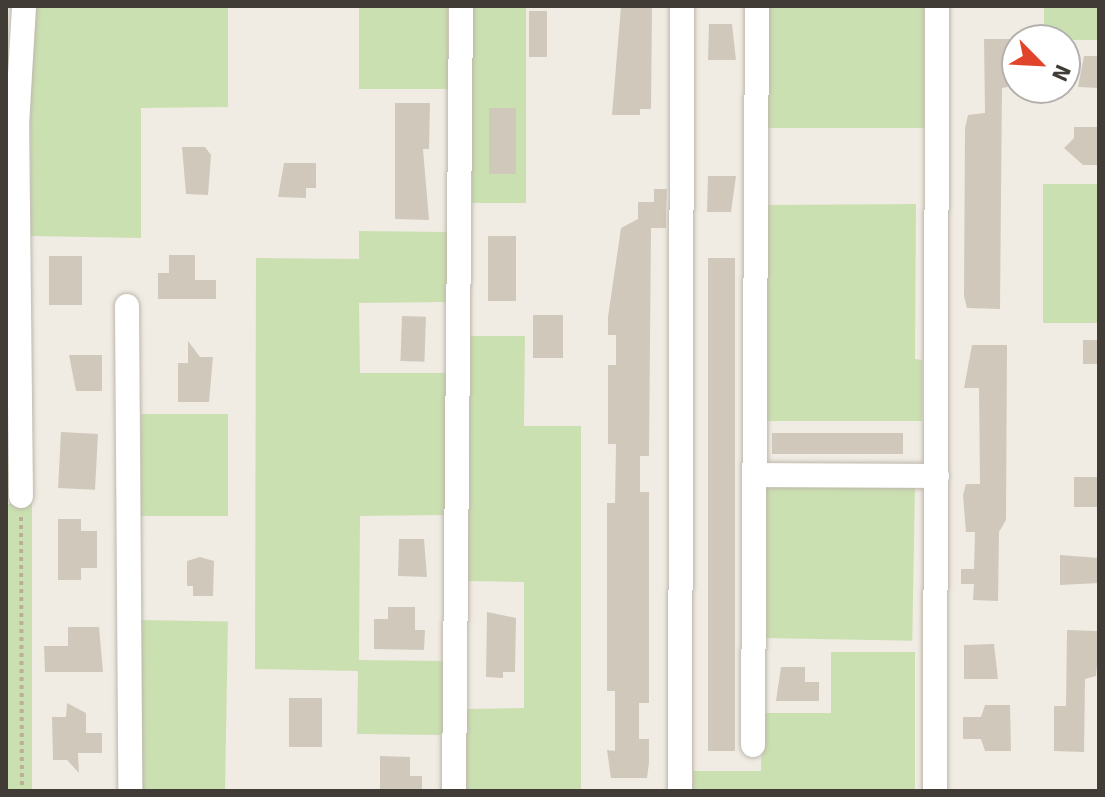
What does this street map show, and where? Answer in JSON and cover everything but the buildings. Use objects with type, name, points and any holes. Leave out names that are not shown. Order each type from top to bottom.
[{"type":"street","points":[[21,496],[17,125],[24,6]]},
{"type":"street","points":[[454,791],[461,6]]},
{"type":"street","points":[[680,791],[682,6]]},
{"type":"street","points":[[753,745],[757,6]]},
{"type":"street","points":[[935,791],[937,6]]},
{"type":"street","points":[[127,306],[130,791]]},
{"type":"street","points":[[755,475],[937,476]]},
{"type":"path","points":[[21,496],[22,791]]},
{"type":"green space","points":[[30,6],[228,6],[228,107],[141,108],[141,238],[31,236]]},
{"type":"green space","points":[[359,6],[448,6],[448,89],[359,89]]},
{"type":"green space","points":[[472,6],[526,6],[526,203],[472,203]]},
{"type":"green space","points":[[763,6],[924,6],[924,128],[763,128]]},
{"type":"green space","points":[[1044,6],[1099,6],[1099,40],[1081,40],[1081,24],[1044,24]]},
{"type":"green space","points":[[1043,184],[1099,184],[1099,323],[1043,323]]},
{"type":"green space","points":[[916,204],[915,359],[922,360],[922,421],[762,421],[762,205]]},
{"type":"green space","points":[[359,231],[447,232],[447,302],[359,303],[360,373],[447,373],[445,515],[360,516],[359,660],[444,661],[443,735],[357,734],[358,671],[255,669],[256,258],[359,259]]},
{"type":"green space","points":[[470,336],[525,336],[524,426],[581,426],[581,791],[465,791],[467,709],[524,708],[524,582],[468,581]]},
{"type":"green space","points":[[141,414],[228,414],[228,516],[141,516]]},
{"type":"green space","points":[[763,483],[915,486],[912,641],[760,638]]},
{"type":"green space","points":[[6,504],[32,504],[32,791],[6,791]]},
{"type":"green space","points":[[141,620],[228,622],[225,791],[138,791]]},
{"type":"green space","points":[[831,652],[915,652],[915,789],[693,791],[693,771],[761,771],[762,713],[831,713]]}]
